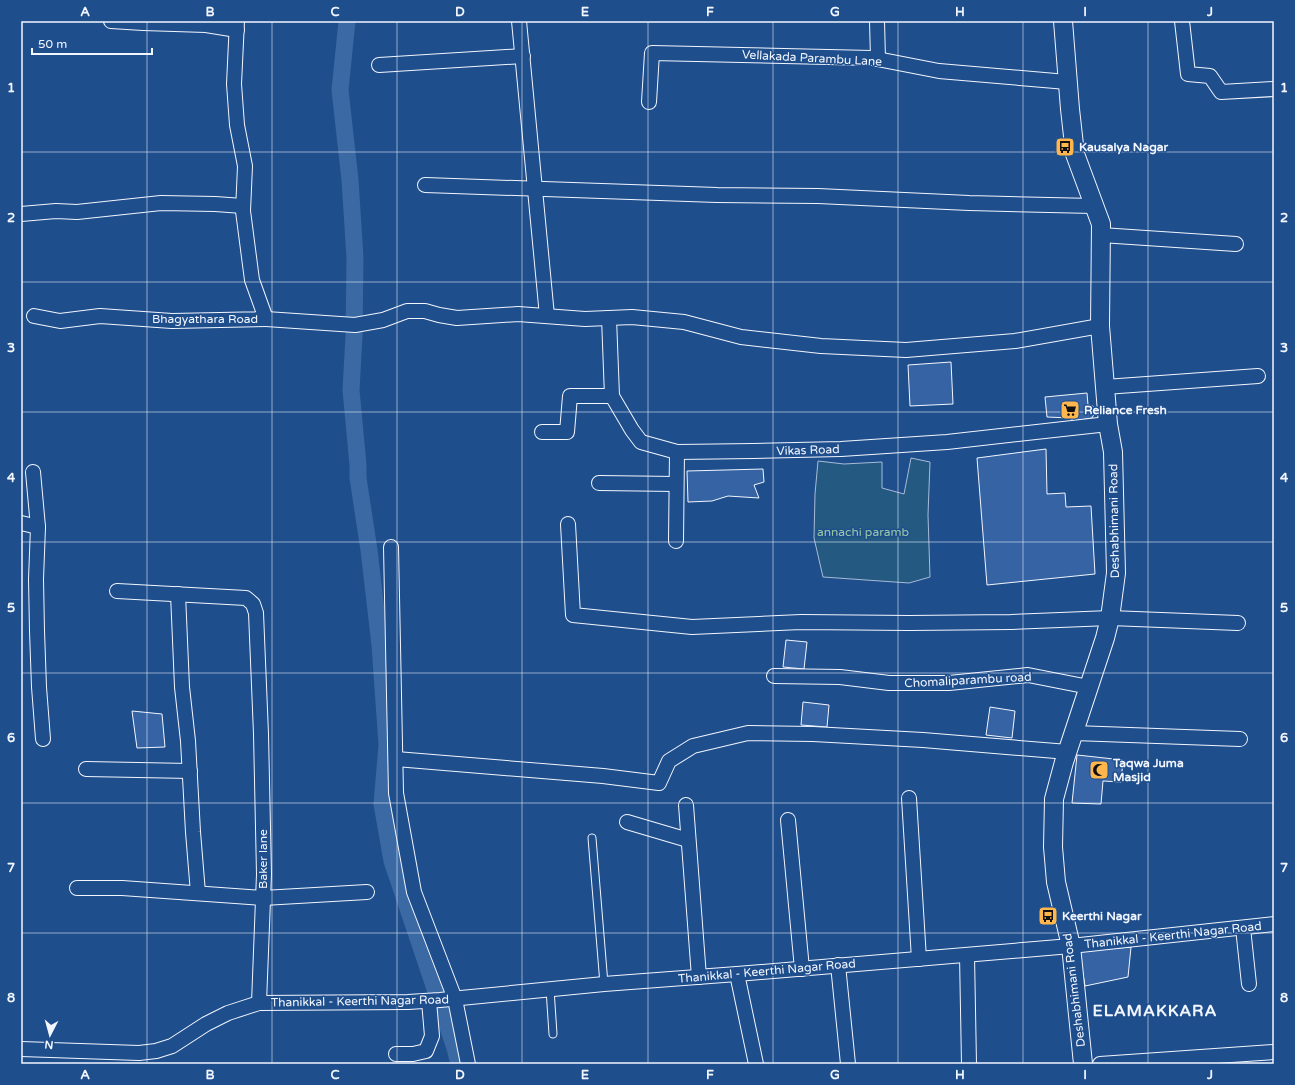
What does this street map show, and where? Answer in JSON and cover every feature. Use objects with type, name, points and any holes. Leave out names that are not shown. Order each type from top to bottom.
[{"type":"street","points":[[111,21],[237,26]]},
{"type":"street","points":[[519,21],[547,316]]},
{"type":"street","points":[[877,21],[878,60]]},
{"type":"street","name":"Deshabhimani Road","points":[[1063,21],[1067,82],[1076,154],[1101,224],[1100,326],[1108,424],[1113,452],[1116,573],[1110,618],[1105,638],[1054,799],[1053,847],[1056,882],[1071,946],[1083,1064]]},
{"type":"street","points":[[1182,21],[1188,74],[1210,76],[1221,92],[1274,89]]},
{"type":"street","name":"Bhagyathara Road","points":[[34,316],[60,321],[100,316],[172,321],[266,319],[252,280],[243,206],[245,166],[237,125],[234,84],[237,26]]},
{"type":"street","name":"Vellakada Parambu Lane","points":[[649,102],[652,53],[872,58],[939,71],[1067,82]]},
{"type":"street","points":[[380,65],[522,56]]},
{"type":"street","points":[[425,185],[717,196],[818,196],[969,203],[1094,206]]},
{"type":"street","points":[[21,214],[56,211],[77,212],[161,204],[215,204],[243,206]]},
{"type":"street","points":[[1101,235],[1236,244]]},
{"type":"street","points":[[266,319],[355,325],[383,320],[407,311],[425,311],[457,318],[518,314],[585,319],[632,317],[684,322],[741,337],[821,346],[906,350],[1015,341],[1100,326]]},
{"type":"street","name":"Vikas Road","points":[[609,318],[612,396],[632,430],[641,442],[676,452],[871,447],[947,442],[1108,424]]},
{"type":"street","points":[[1105,387],[1258,376]]},
{"type":"street","points":[[542,432],[567,432],[570,396],[612,396]]},
{"type":"street","points":[[676,452],[676,541]]},
{"type":"street","points":[[32,472],[38,527],[36,579],[39,687],[43,739]]},
{"type":"street","points":[[599,483],[676,484]]},
{"type":"street","points":[[21,523],[38,527]]},
{"type":"street","points":[[568,524],[573,616],[692,627],[801,622],[1011,622],[1110,618],[1238,623]]},
{"type":"street","points":[[391,547],[396,793],[414,892],[455,999],[468,1064]]},
{"type":"street","name":"Baker lane","points":[[117,590],[246,598],[253,604],[256,613],[261,734],[264,874],[259,1003]]},
{"type":"street","points":[[178,594],[182,687],[188,741],[198,893]]},
{"type":"street","name":"Chomaliparambu road","points":[[774,676],[840,677],[889,684],[942,683],[1028,674],[1089,687]]},
{"type":"street","points":[[396,759],[603,776],[659,783],[669,761],[693,746],[748,733],[813,734],[923,740],[1068,752]]},
{"type":"street","points":[[1074,733],[1240,739]]},
{"type":"street","points":[[86,769],[190,771]]},
{"type":"street","points":[[910,798],[919,959]]},
{"type":"street","points":[[686,805],[698,977]]},
{"type":"street","points":[[788,820],[802,969]]},
{"type":"street","points":[[627,822],[688,840]]},
{"type":"street","points":[[77,888],[122,888],[263,898],[367,892]]},
{"type":"street","name":"Thanikkal - Keerthi Nagar Road","points":[[259,1003],[408,1002],[455,999],[604,984],[1071,946],[1274,924]]},
{"type":"street","points":[[1243,928],[1249,984]]},
{"type":"street","points":[[967,955],[968,1064]]},
{"type":"street","points":[[838,966],[848,1064]]},
{"type":"street","points":[[737,974],[756,1064]]},
{"type":"street","points":[[396,1054],[413,1054],[426,1051],[432,1036],[434,1000]]},
{"type":"street","points":[[21,1049],[139,1054],[149,1058],[156,1051],[172,1046],[206,1024],[228,1013],[259,1003]]},
{"type":"street","points":[[1100,1064],[1274,1052]]},
{"type":"lane","points":[[592,838],[604,984]]},
{"type":"lane","points":[[550,989],[553,1034]]},
{"type":"green space","name":"annachi paramb","points":[[911,458],[930,462],[928,515],[930,577],[909,583],[823,577],[814,538],[815,494],[818,461],[844,464],[882,462],[882,488],[904,494]]},
{"type":"building","points":[[951,362],[953,404],[910,406],[908,365]]},
{"type":"building","name":"Reliance Fresh","points":[[1087,393],[1088,405],[1093,406],[1094,414],[1092,418],[1074,421],[1070,418],[1047,417],[1045,397]]},
{"type":"building","points":[[1046,449],[1047,494],[1065,493],[1066,507],[1091,506],[1095,574],[987,585],[977,458]]},
{"type":"building","points":[[763,469],[764,482],[754,485],[759,498],[728,496],[712,501],[688,502],[687,471]]},
{"type":"building","points":[[786,640],[807,642],[804,669],[783,667]]},
{"type":"building","points":[[803,702],[829,705],[827,727],[801,725]]},
{"type":"building","points":[[990,707],[1015,711],[1012,738],[986,735]]},
{"type":"building","points":[[132,711],[162,714],[165,747],[137,748]]},
{"type":"building","name":"Taqwa Juma Masjid","points":[[1077,755],[1123,760],[1121,782],[1103,781],[1101,804],[1072,803]]},
{"type":"building","points":[[1131,947],[1128,977],[1085,986],[1079,951]]},
{"type":"waterway","points":[[347,21],[340,90],[350,180],[355,258],[354,336],[351,390],[358,478],[369,550],[380,645],[387,745],[382,804],[392,861],[455,1048],[459,1064]]},
{"type":"place","name":"Kausalya Nagar","points":[[1065,147]]},
{"type":"place","name":"Reliance Fresh","points":[[1070,410]]},
{"type":"place","name":"Taqwa Juma Masjid","points":[[1099,770]]},
{"type":"place","name":"Keerthi Nagar","points":[[1048,916]]},
{"type":"district","name":"ELAMAKKARA","points":[[1155,1010]]}]
